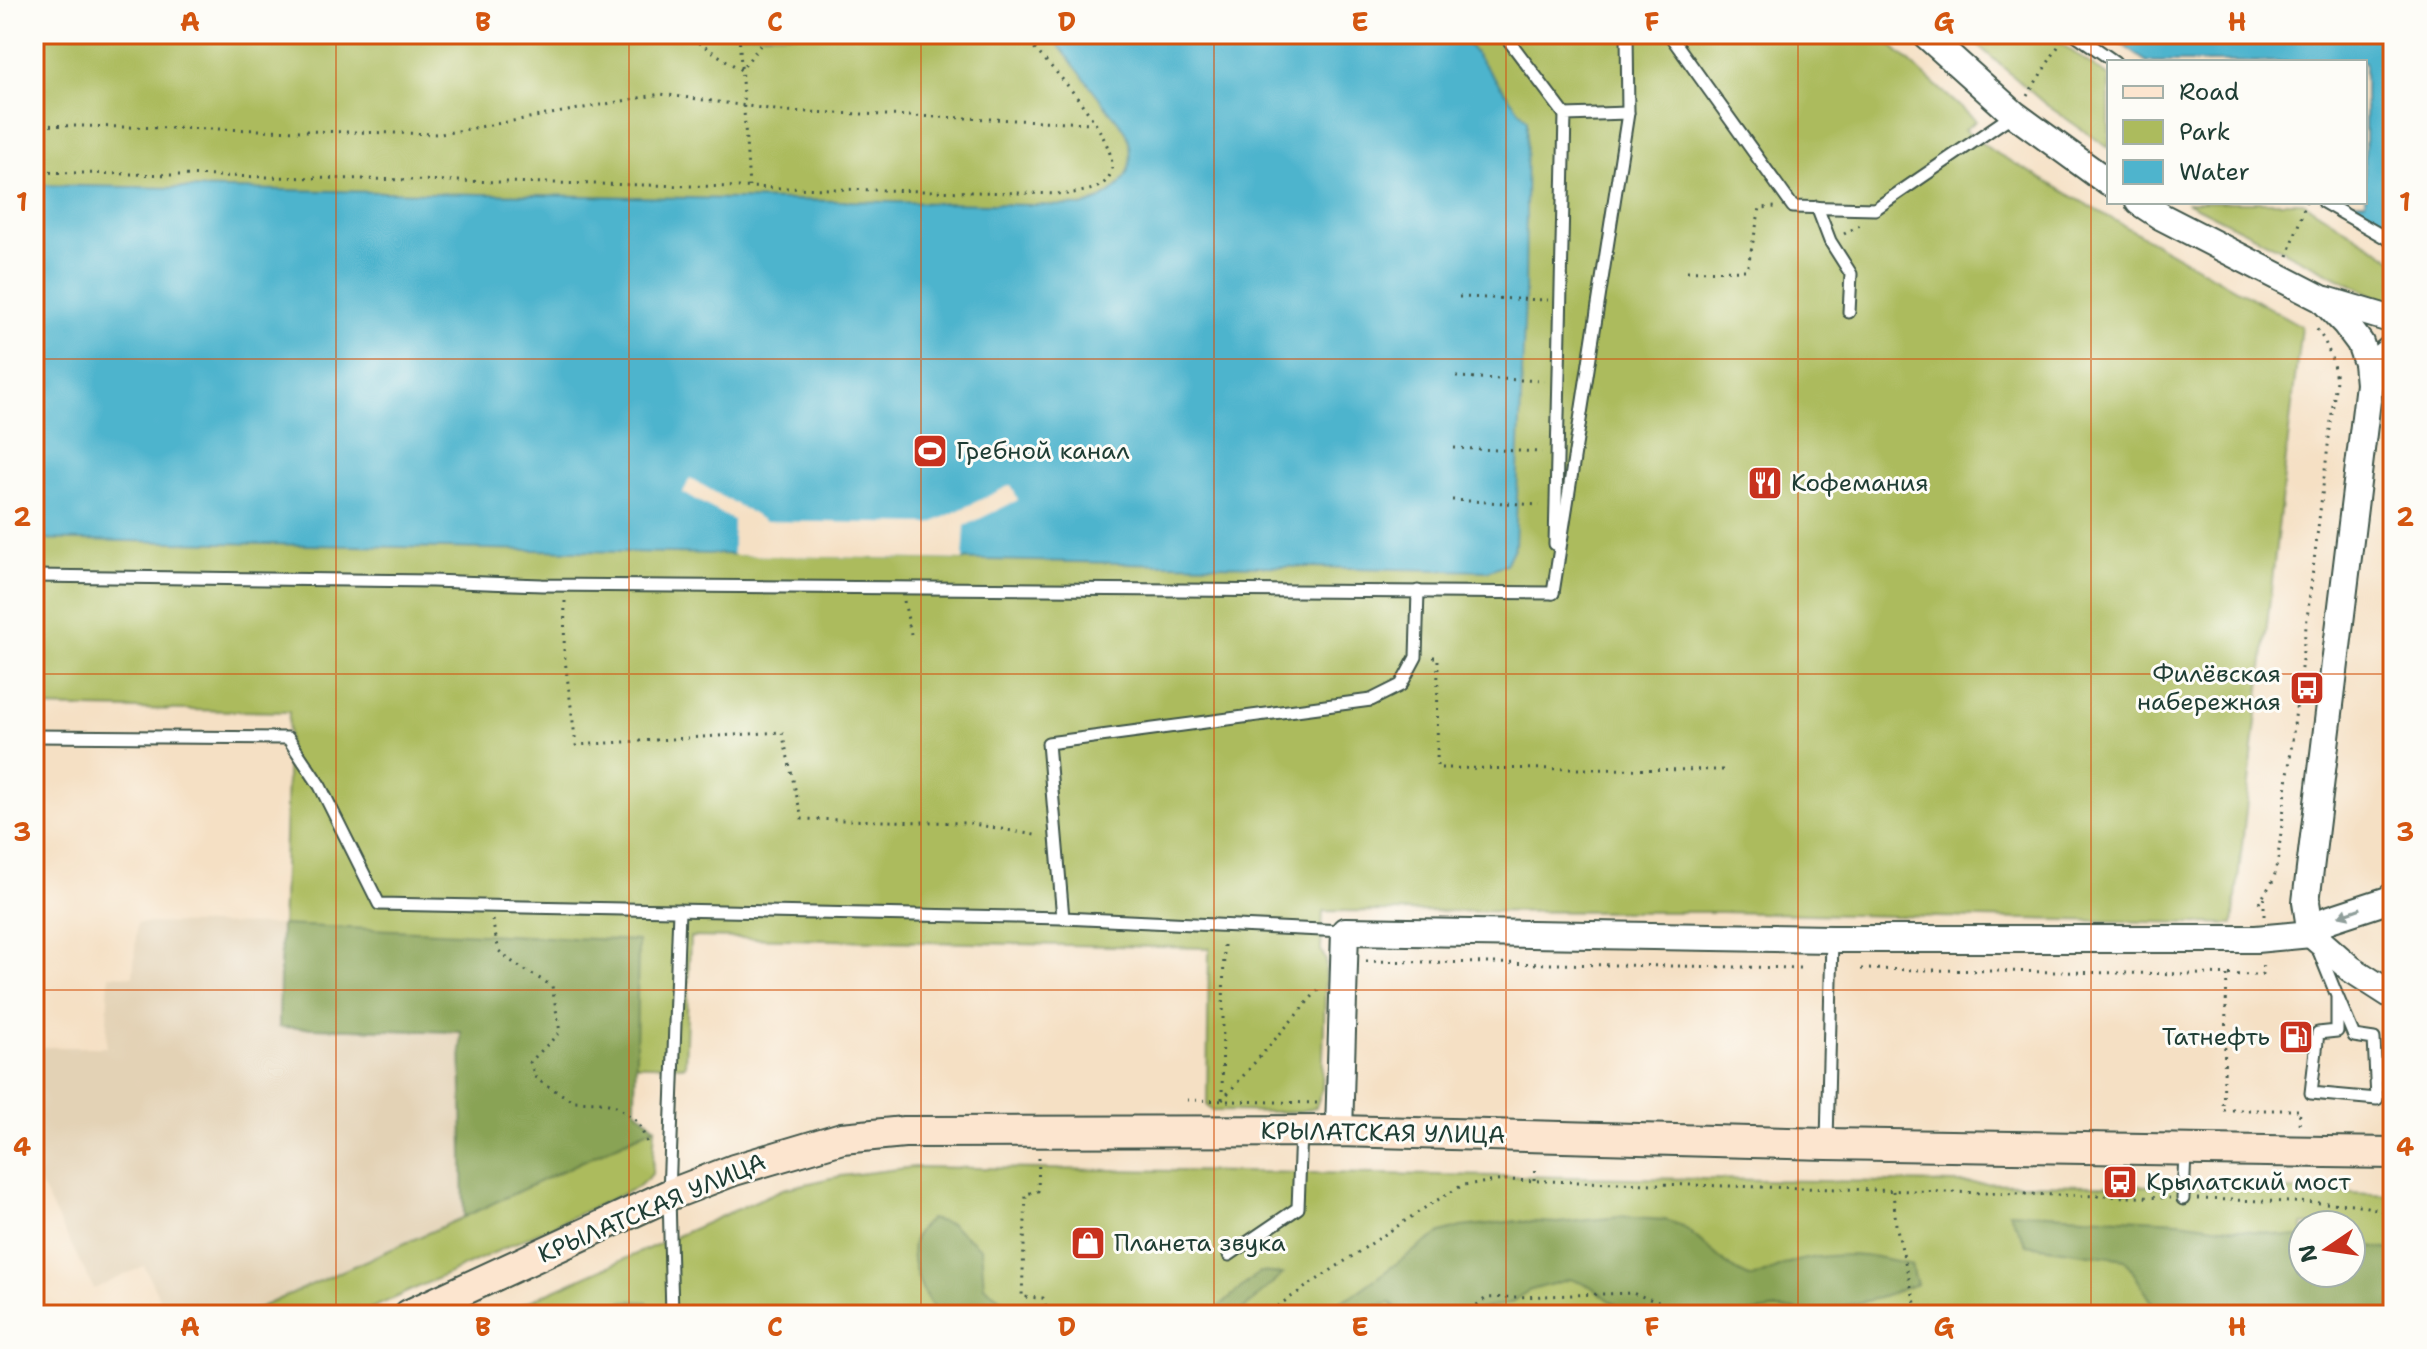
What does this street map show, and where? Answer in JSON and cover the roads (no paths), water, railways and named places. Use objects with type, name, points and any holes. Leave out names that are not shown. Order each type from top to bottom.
[{"type":"main road","name":"КРЫЛАТСКАЯ УЛИЦА","points":[[409,1315],[669,1195],[784,1153],[842,1138],[948,1130],[1301,1131],[1340,1118],[1827,1144],[2393,1153]]},
{"type":"street","points":[[1925,34],[2020,105],[2107,181]]},
{"type":"street","points":[[2142,204],[2316,310],[2345,323],[2360,343],[2367,363],[2369,384],[2306,902],[2311,934],[2351,969],[2393,996]]},
{"type":"street","points":[[2316,310],[2393,320]]},
{"type":"street","points":[[2369,384],[2379,359],[2393,347]]},
{"type":"street","points":[[1340,1118],[1345,931],[1832,939],[2256,939],[2311,934],[2327,920],[2393,896]]},
{"type":"lane","points":[[1504,34],[1565,115],[1553,593]]},
{"type":"lane","points":[[1553,593],[1628,113],[1627,34]]},
{"type":"lane","points":[[1669,34],[1793,207],[1875,209],[2020,105]]},
{"type":"lane","points":[[2075,34],[2112,60]]},
{"type":"lane","points":[[1565,115],[1628,113]]},
{"type":"lane","points":[[2326,204],[2393,242]]},
{"type":"lane","points":[[1817,207],[1830,241],[1851,274],[1849,312]]},
{"type":"lane","points":[[34,576],[566,585],[1553,593]]},
{"type":"lane","points":[[1063,918],[1048,743],[1371,700],[1401,685],[1416,657],[1418,591]]},
{"type":"lane","points":[[34,736],[288,738],[320,786],[379,904],[1063,918],[1345,931]]},
{"type":"lane","points":[[672,1315],[669,1195],[679,910]]},
{"type":"lane","points":[[2311,934],[2354,1036],[2374,1039],[2377,1099],[2311,1093],[2318,1033],[2337,1031],[2337,996]]},
{"type":"lane","points":[[1827,1144],[1832,939]]},
{"type":"lane","points":[[1229,1255],[1298,1208],[1301,1131]]},
{"type":"lane","points":[[2183,1199],[2185,1148]]},
{"type":"water","name":"Гребной канал","points":[[1050,34],[1460,34],[1527,120],[1525,299],[1515,546],[1506,564],[1487,571],[34,539],[34,185],[1084,206],[1106,195],[1123,180],[1128,171],[1130,148],[1123,128]]},
{"type":"water","points":[[2107,34],[2393,34],[2393,230],[2346,204],[2367,204],[2367,60],[2144,60]]},
{"type":"place","name":"Гребной канал","points":[[930,451]]},
{"type":"place","name":"Кофемания","points":[[1765,483]]},
{"type":"place","name":"Филёвская набережная","points":[[2307,688]]},
{"type":"place","name":"Татнефть","points":[[2296,1037]]},
{"type":"place","name":"Крылатский мост","points":[[2120,1182]]},
{"type":"place","name":"Планета звука","points":[[1088,1243]]}]
